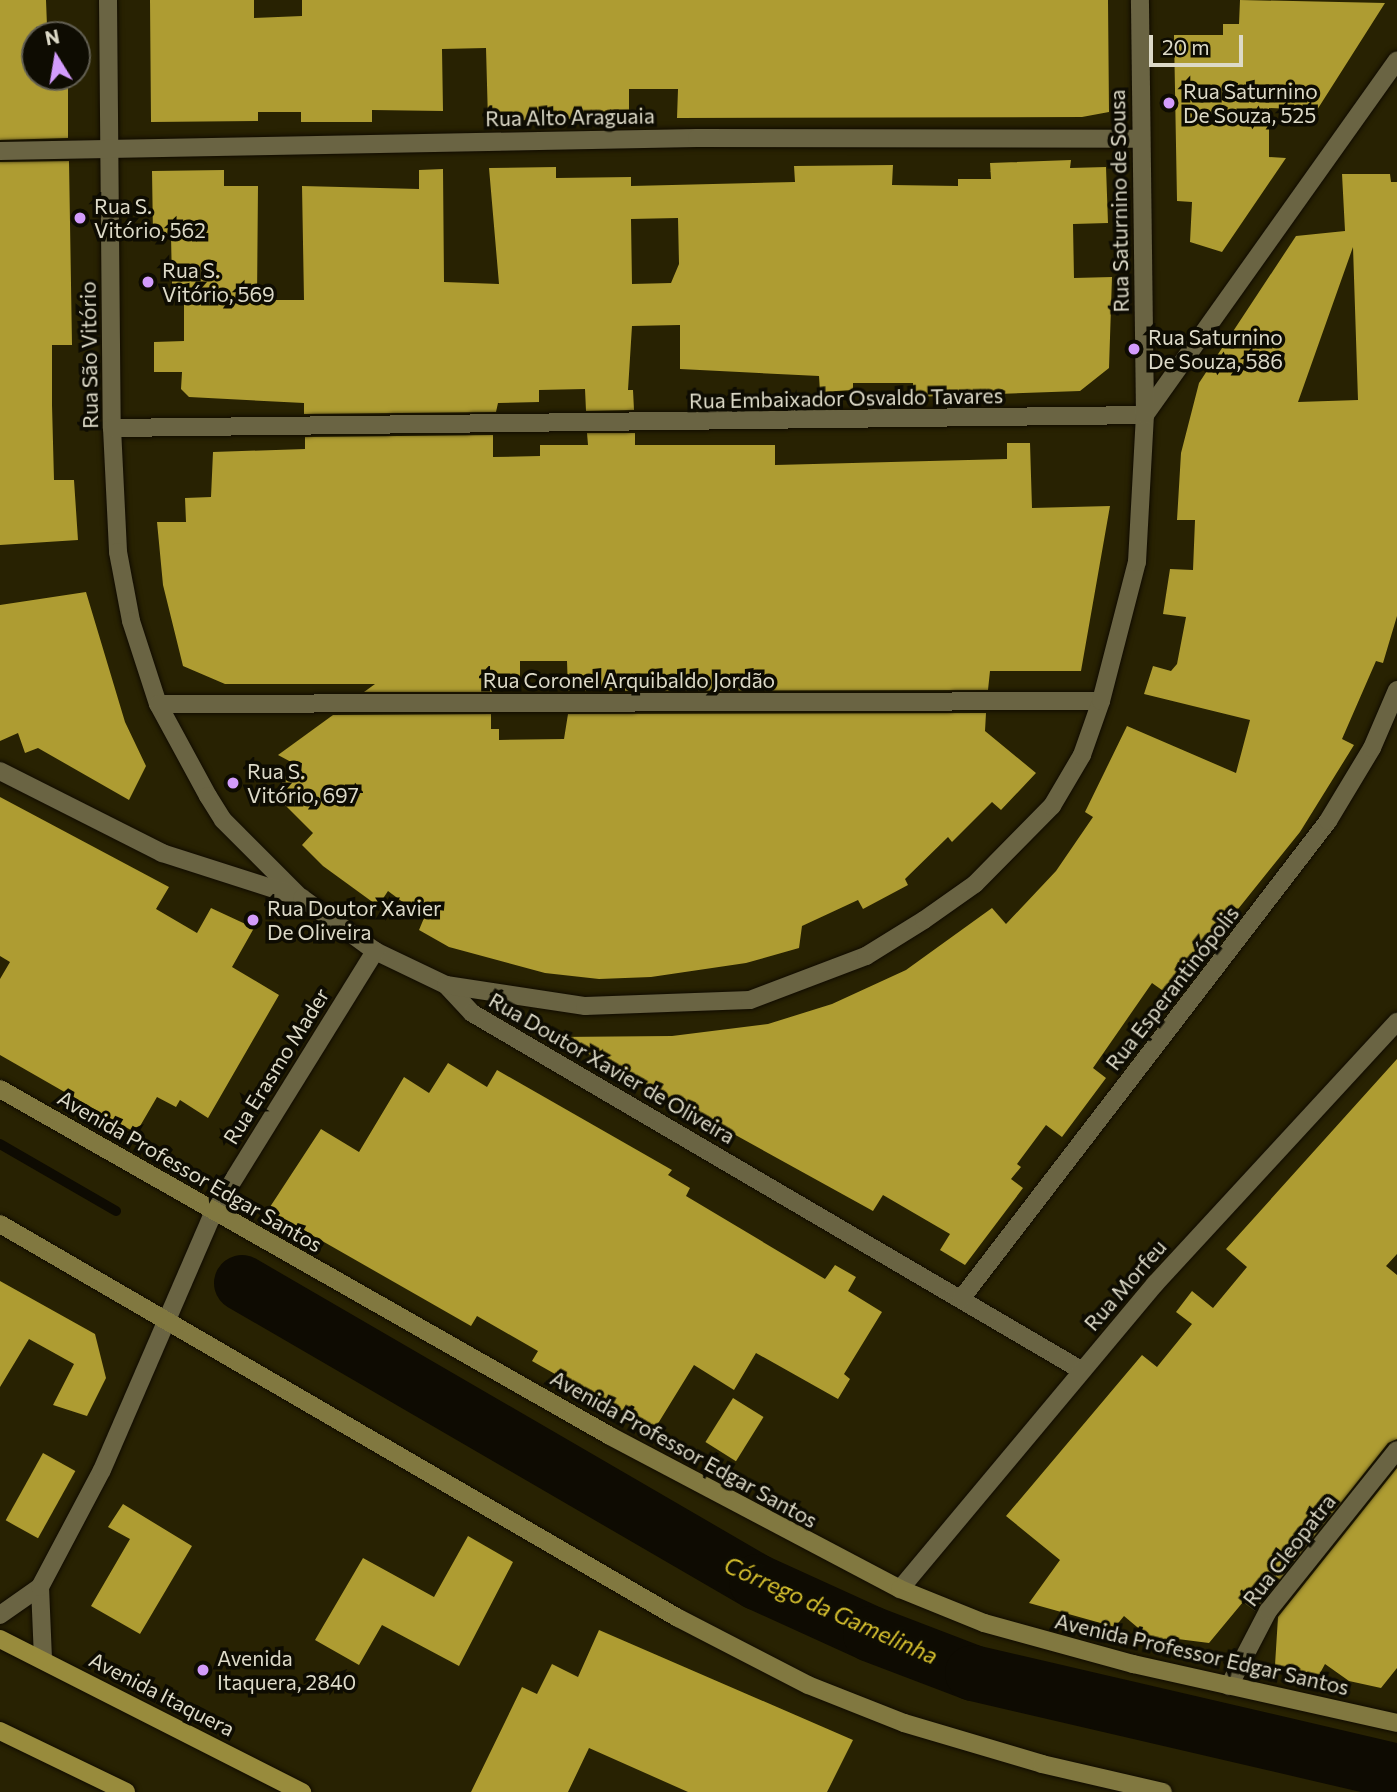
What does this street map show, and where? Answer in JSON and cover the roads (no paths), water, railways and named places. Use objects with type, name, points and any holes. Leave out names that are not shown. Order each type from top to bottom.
[{"type":"main road","name":"Avenida Professor Edgar Santos","points":[[0,1089],[610,1436],[900,1589],[984,1623],[1229,1686],[1397,1723]]},
{"type":"main road","points":[[0,1224],[678,1618],[808,1685],[916,1727],[1163,1792]]},
{"type":"main road","name":"Avenida Itaquera","points":[[0,1639],[302,1792]]},
{"type":"main road","points":[[0,1731],[126,1792]]},
{"type":"street","name":"Rua São Vitório","points":[[108,0],[112,428],[118,552],[131,621],[158,704]]},
{"type":"street","name":"Rua Saturnino de Sousa","points":[[446,985],[581,1006],[670,1006],[750,1000],[810,982],[866,956],[975,884],[1052,806],[1082,755],[1101,701],[1137,562],[1145,415],[1140,0]]},
{"type":"street","points":[[1145,415],[1397,60]]},
{"type":"street","name":"Rua Alto Araguaia","points":[[0,150],[697,138],[1140,139]]},
{"type":"street","name":"Rua Embaixador Osvaldo Tavares","points":[[112,428],[1145,415]]},
{"type":"street","name":"Rua Esperantinópolis","points":[[961,1300],[1328,821],[1372,748],[1397,690]]},
{"type":"street","name":"Rua Coronel Arquibaldo Jordão","points":[[158,704],[1101,701]]},
{"type":"street","points":[[158,704],[223,820],[302,898]]},
{"type":"street","name":"Rua Doutor Xavier de Oliveira","points":[[0,771],[162,853],[302,898],[375,951],[446,985],[472,1013],[1081,1370]]},
{"type":"street","name":"Rua Erasmo Mader","points":[[40,1587],[107,1458],[214,1211],[375,951]]},
{"type":"street","name":"Rua Morfeu","points":[[900,1589],[1081,1370],[1397,1021]]},
{"type":"street","name":"Rua Cleopatra","points":[[1229,1686],[1268,1611],[1397,1450]]},
{"type":"street","points":[[0,1615],[40,1587]]},
{"type":"street","points":[[40,1587],[43,1660]]},
{"type":"waterway","name":"Córrego da Gamelinha","points":[[0,1144],[116,1211]]},
{"type":"waterway","name":"Córrego da Gamelinha","points":[[242,1283],[757,1582],[871,1634],[973,1673],[1397,1772]]},
{"type":"place","name":"Rua Saturnino De Souza, 525","points":[[1169,103]]},
{"type":"place","name":"Rua S. Vitório, 562","points":[[80,218]]},
{"type":"place","name":"Rua S. Vitório, 569","points":[[148,282]]},
{"type":"place","name":"Rua Saturnino De Souza, 586","points":[[1134,349]]},
{"type":"place","name":"Rua S. Vitório, 697","points":[[233,783]]},
{"type":"place","name":"Rua Doutor Xavier De Oliveira","points":[[253,920]]},
{"type":"place","name":"Avenida Itaquera, 2840","points":[[203,1670]]}]
